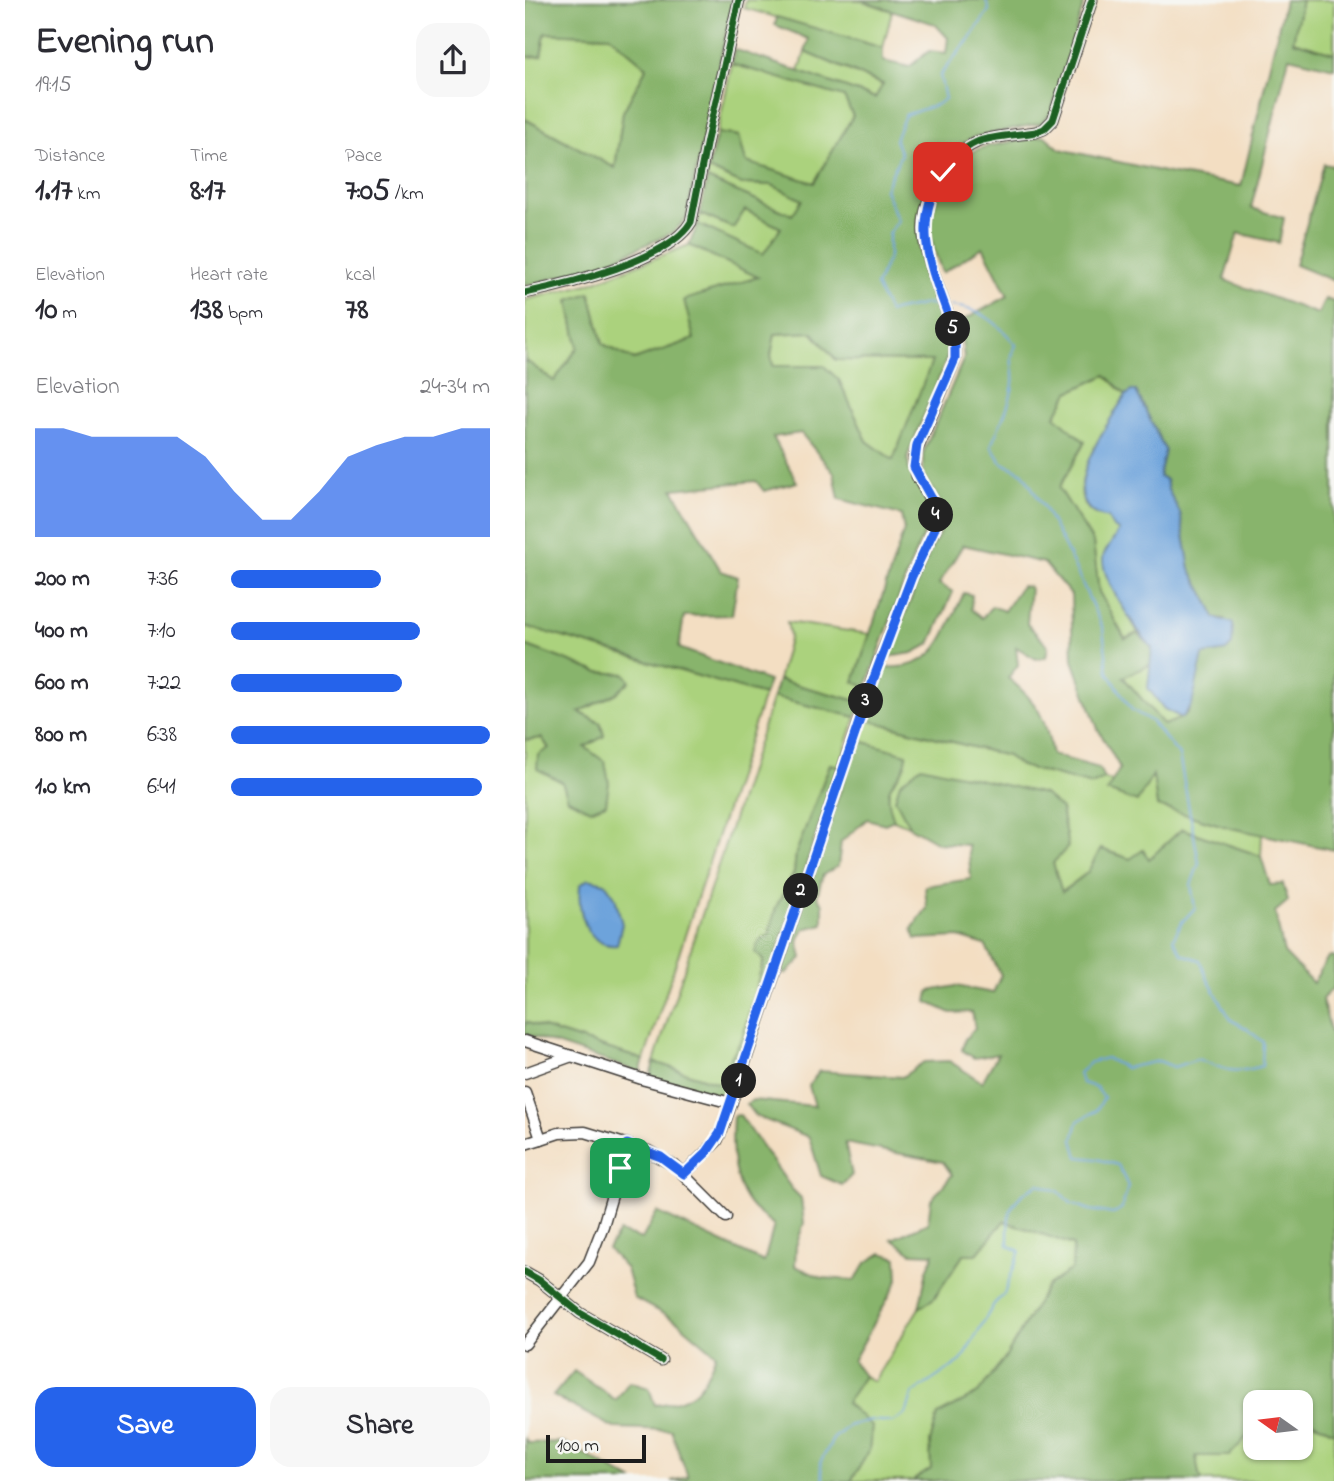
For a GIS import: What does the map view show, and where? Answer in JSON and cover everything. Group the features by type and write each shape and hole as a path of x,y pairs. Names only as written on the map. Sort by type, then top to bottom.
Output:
{"street":[{"path":"525,293 606,271 663,247 685,233 691,222 739,0"},
{"path":"684,1174 716,1141 731,1104 876,672 912,576 935,528 935,506 917,476 914,457 955,359 957,347 925,242 927,207 943,172 963,151 978,141 1036,132 1044,129 1053,120 1092,0"},
{"path":"525,1041 731,1104"},
{"path":"525,1073 572,1056"},
{"path":"525,1092 541,1139"},
{"path":"525,1144 573,1132 585,1132 627,1144 661,1157 684,1174 726,1217"},
{"path":"525,1344 589,1262 603,1226 627,1144"},
{"path":"525,1272 605,1329 661,1360"}],"green space":[{"path":"525,0 733,0 686,218 674,232 603,264 525,286 525,119 615,168 623,112 647,67 610,36 545,33 541,56 525,57"},
{"path":"746,0 860,0 892,11 883,48 744,8"},
{"path":"860,0 1085,0 1051,113 1041,123 974,137 949,152 927,185 918,218 919,248 947,330 949,353 908,455 909,471 927,502 928,525 866,687 854,682 904,530 901,515 839,499 834,473 801,433 773,437 797,482 764,491 756,481 673,489 721,571 738,577 732,615 684,616 679,648 769,681 764,695 525,626 525,360 554,381 578,347 569,300 590,293 603,344 634,360 694,339 684,300 758,277 689,245 698,224 763,254 781,228 745,210 733,228 700,214 707,179 792,215 802,200 772,185 742,184 708,169 717,133 739,136 746,162 814,183 853,116 844,97 732,64 734,49 875,98 883,84 805,52 809,39 775,25 777,17 883,48 883,61 909,67 929,51 946,53 948,38 935,24","holes":["812,332 836,360 932,361 893,460 867,441 839,380 824,366 773,366 771,355 775,334"]},
{"path":"1285,0 1302,0 1293,41 1334,53 1334,68 1289,57 1251,208 1284,218 1279,243 1238,233 1224,280 1318,314 1325,299 1334,302 1334,850 1231,828 1157,806 1153,775 1137,802 1107,791 1120,768 1098,729 1073,660 1071,595 1044,563 963,545 939,584 953,592 930,644 913,653 888,657 941,530 941,504 923,473 923,453 964,358 960,322 1008,296 983,247 942,273 933,246 931,229 935,203 947,177 965,157 976,150 1045,136 1060,149 1241,186","holes":["1106,375 1126,395 1136,391 1165,450 1159,477 1166,480 1180,513 1190,569 1215,618 1225,619 1226,651 1203,655 1188,712 1182,718 1164,725 1123,677 1152,664 1152,648 1138,633 1125,639 1099,592 1093,542 1059,488 1085,442 1055,416 1069,392"]},
{"path":"1302,0 1334,0 1334,53 1293,41"},
{"path":"545,33 610,36 647,67 623,112 615,168 525,119 525,57 541,56"},
{"path":"805,52 883,85 876,98 799,72"},
{"path":"732,64 844,97 853,116 814,183 746,162 739,136 717,133"},
{"path":"1324,164 1334,166 1334,281 1295,265"},
{"path":"708,169 742,184 772,185 803,200 792,215 707,179"},
{"path":"745,210 781,227 763,255 698,224 700,214 733,228"},
{"path":"689,245 759,277 685,300 694,339 634,360 603,344 590,293 569,301 578,347 554,382 525,360 525,300 588,284"},
{"path":"812,332 836,360 933,361 893,460 867,441 839,380 773,366 771,355 775,334"},
{"path":"1106,375 1126,395 1094,448 1087,464 1082,493 1088,509 1109,519 1119,530 1104,562 1107,576 1138,633 1125,639 1099,592 1093,542 1059,488 1055,416 1069,392"},
{"path":"1021,586 1030,587 1027,624 1048,646 1046,657 1036,659 1016,647 1018,665 1008,678 1034,703 1047,731 1052,755 1099,768 1104,779 1092,785 1021,766 1007,756 864,719 880,670 883,667 902,667 916,663 928,656 944,636 964,593 972,595 971,609 982,618 992,606 1004,611"},
{"path":"787,622 870,634 854,682 866,687 861,702 778,680 790,636"},
{"path":"525,626 764,695 644,1060 525,1022 525,740 542,738 549,749 546,772 562,782 585,747 604,736 601,723 579,712 617,693 625,674 597,672 525,645"},
{"path":"525,645 597,672 625,674 630,681 617,693 579,712 600,723 604,736 585,747 605,762 609,783 606,804 590,810 568,799 562,782 537,769 538,755 549,748 542,738 525,740"},
{"path":"1152,664 1148,688 1164,709 1182,718 1164,726 1123,677"},
{"path":"778,680 861,702 856,717 773,697"},
{"path":"773,697 856,717 839,766 830,764 796,853 794,873 776,907 769,935 759,941 755,952 764,959 742,1039 724,1069 724,1085 654,1062"},
{"path":"864,719 1007,756 1021,766 1092,785 1104,779 1113,781 1108,792 1153,774 1157,806 1231,828 1262,834 1261,856 1182,829 1149,860 1130,859 1101,849 1087,873 1061,892 1053,863 896,799 910,827 894,820 889,803 889,790 906,765 857,740"},
{"path":"857,740 907,754 902,771 890,788 890,806 894,820 885,824 867,819 841,842 838,866 823,875 817,896 823,904 823,924 804,929 798,940 802,958 786,974 780,972"},
{"path":"830,764 839,766 730,1094 716,1096 652,1078 654,1062 724,1085 724,1069 742,1039 764,960 755,952 759,941 769,935 776,907 794,873 796,853"},
{"path":"921,766 1044,794 1061,809 1068,847 1053,863 1062,892 1087,873 1101,849 1130,859 1143,850 1149,859 1182,829 1261,856 1270,885 1283,884 1288,901 1275,912 1284,953 1313,983 1328,957 1334,956 1334,987 1322,999 1334,1044 1334,1432 1313,1422 1313,1390 1243,1390 1243,1441 1229,1456 1196,1456 1199,1475 1203,1481 912,1481 931,1469 930,1442 938,1415 978,1393 1007,1355 1047,1286 1072,1269 1073,1245 1004,1221 977,1254 964,1254 934,1298 919,1308 927,1270 934,1254 912,1253 892,1239 928,1223 931,1200 952,1175 943,1162 845,1143 852,1175 842,1185 821,1176 809,1137 755,1116 746,1104 753,1100 815,1106 809,1086 819,1071 902,1077 924,1062 949,1061 982,1082 998,1054 974,1058 962,1050 965,1039 975,1028 972,1012 951,1013 927,1002 929,991 956,986 993,993 1001,975 985,945 959,937 916,939 912,929 927,908 925,886 971,879 968,845 938,843 910,827 895,799 900,783"},
{"path":"525,1022 644,1060 640,1072 525,1034"},
{"path":"740,1115 801,1198 804,1223 796,1246 795,1266 822,1278 855,1280 866,1263 882,1253 897,1258 898,1280 853,1361 864,1376 846,1403 872,1426 869,1451 851,1481 671,1481 688,1477 671,1430 614,1428 553,1396 574,1371 616,1400 629,1382 649,1388 655,1405 680,1400 695,1392 701,1385 716,1354 678,1322 634,1298 626,1269 608,1249 619,1232 642,1239 657,1212 764,1262 774,1225 745,1198 736,1176 732,1140 733,1116"},
{"path":"1004,1220 1073,1245 1073,1269 1047,1286 1007,1355 978,1393 938,1416 930,1442 931,1469 912,1481 851,1481 869,1451 846,1403 864,1376 874,1381 919,1308 934,1298 964,1254 977,1254"},
{"path":"1313,1422 1334,1432 1334,1481 1203,1481 1195,1456 1229,1455 1243,1440 1243,1460 1313,1460"},
{"path":"525,1438 528,1443 562,1442 634,1481 525,1481"}],"water":[{"path":"1136,391 1165,450 1159,477 1166,480 1180,513 1190,569 1215,618 1233,623 1232,645 1226,651 1203,655 1192,704 1182,718 1164,709 1148,688 1152,648 1120,603 1106,575 1104,554 1119,530 1113,527 1108,518 1091,510 1083,498 1083,481 1088,462 1107,424 1126,395"},
{"path":"588,879 605,883 615,897 622,924 617,945 598,940 591,934 582,916 580,885"}],"waterway":[{"path":"939,305 926,304 889,312 876,286 889,256 889,233 898,221 885,189 901,154 895,140 905,115 936,105 945,99 940,75 989,10 986,0"},
{"path":"824,1481 820,1463 833,1439 848,1426 870,1420 892,1422 906,1414 913,1393 961,1361 994,1304 1004,1294 1020,1251 1008,1245 1008,1234 1011,1208 1021,1196 1039,1184 1058,1191 1071,1203 1090,1210 1113,1214 1122,1208 1128,1186 1118,1165 1078,1157 1073,1140 1078,1121 1096,1111 1104,1098 1096,1087 1082,1083 1079,1073 1091,1062 1106,1058 1125,1068 1159,1061 1174,1067 1198,1059 1229,1070 1262,1066 1263,1042 1231,1020 1200,960 1182,954 1173,939 1182,922 1195,908 1191,885 1199,863 1179,755 1151,721 1132,710 1108,672 1103,629 1072,561 1023,473 1001,462 991,446 1012,391 1012,356 1016,345 988,318 972,310 951,306"}],"cycle path":[{"path":"525,293 591,277 640,259 679,236 691,222 739,0"},
{"path":"684,1174 717,1141 724,1125 875,672 912,576 935,528 934,506 917,476 914,457 955,359 955,335 927,253 924,228 929,198 944,171 965,149 983,140 1036,132 1044,129 1053,120 1092,0"},
{"path":"525,1272 580,1313 661,1360"}],"route":[{"path":"620,1168 627,1144 661,1157 684,1174 707,1152 720,1133 876,672 912,576 935,528 935,506 917,476 914,457 955,359 957,347 924,232 927,207 943,172"}]}
